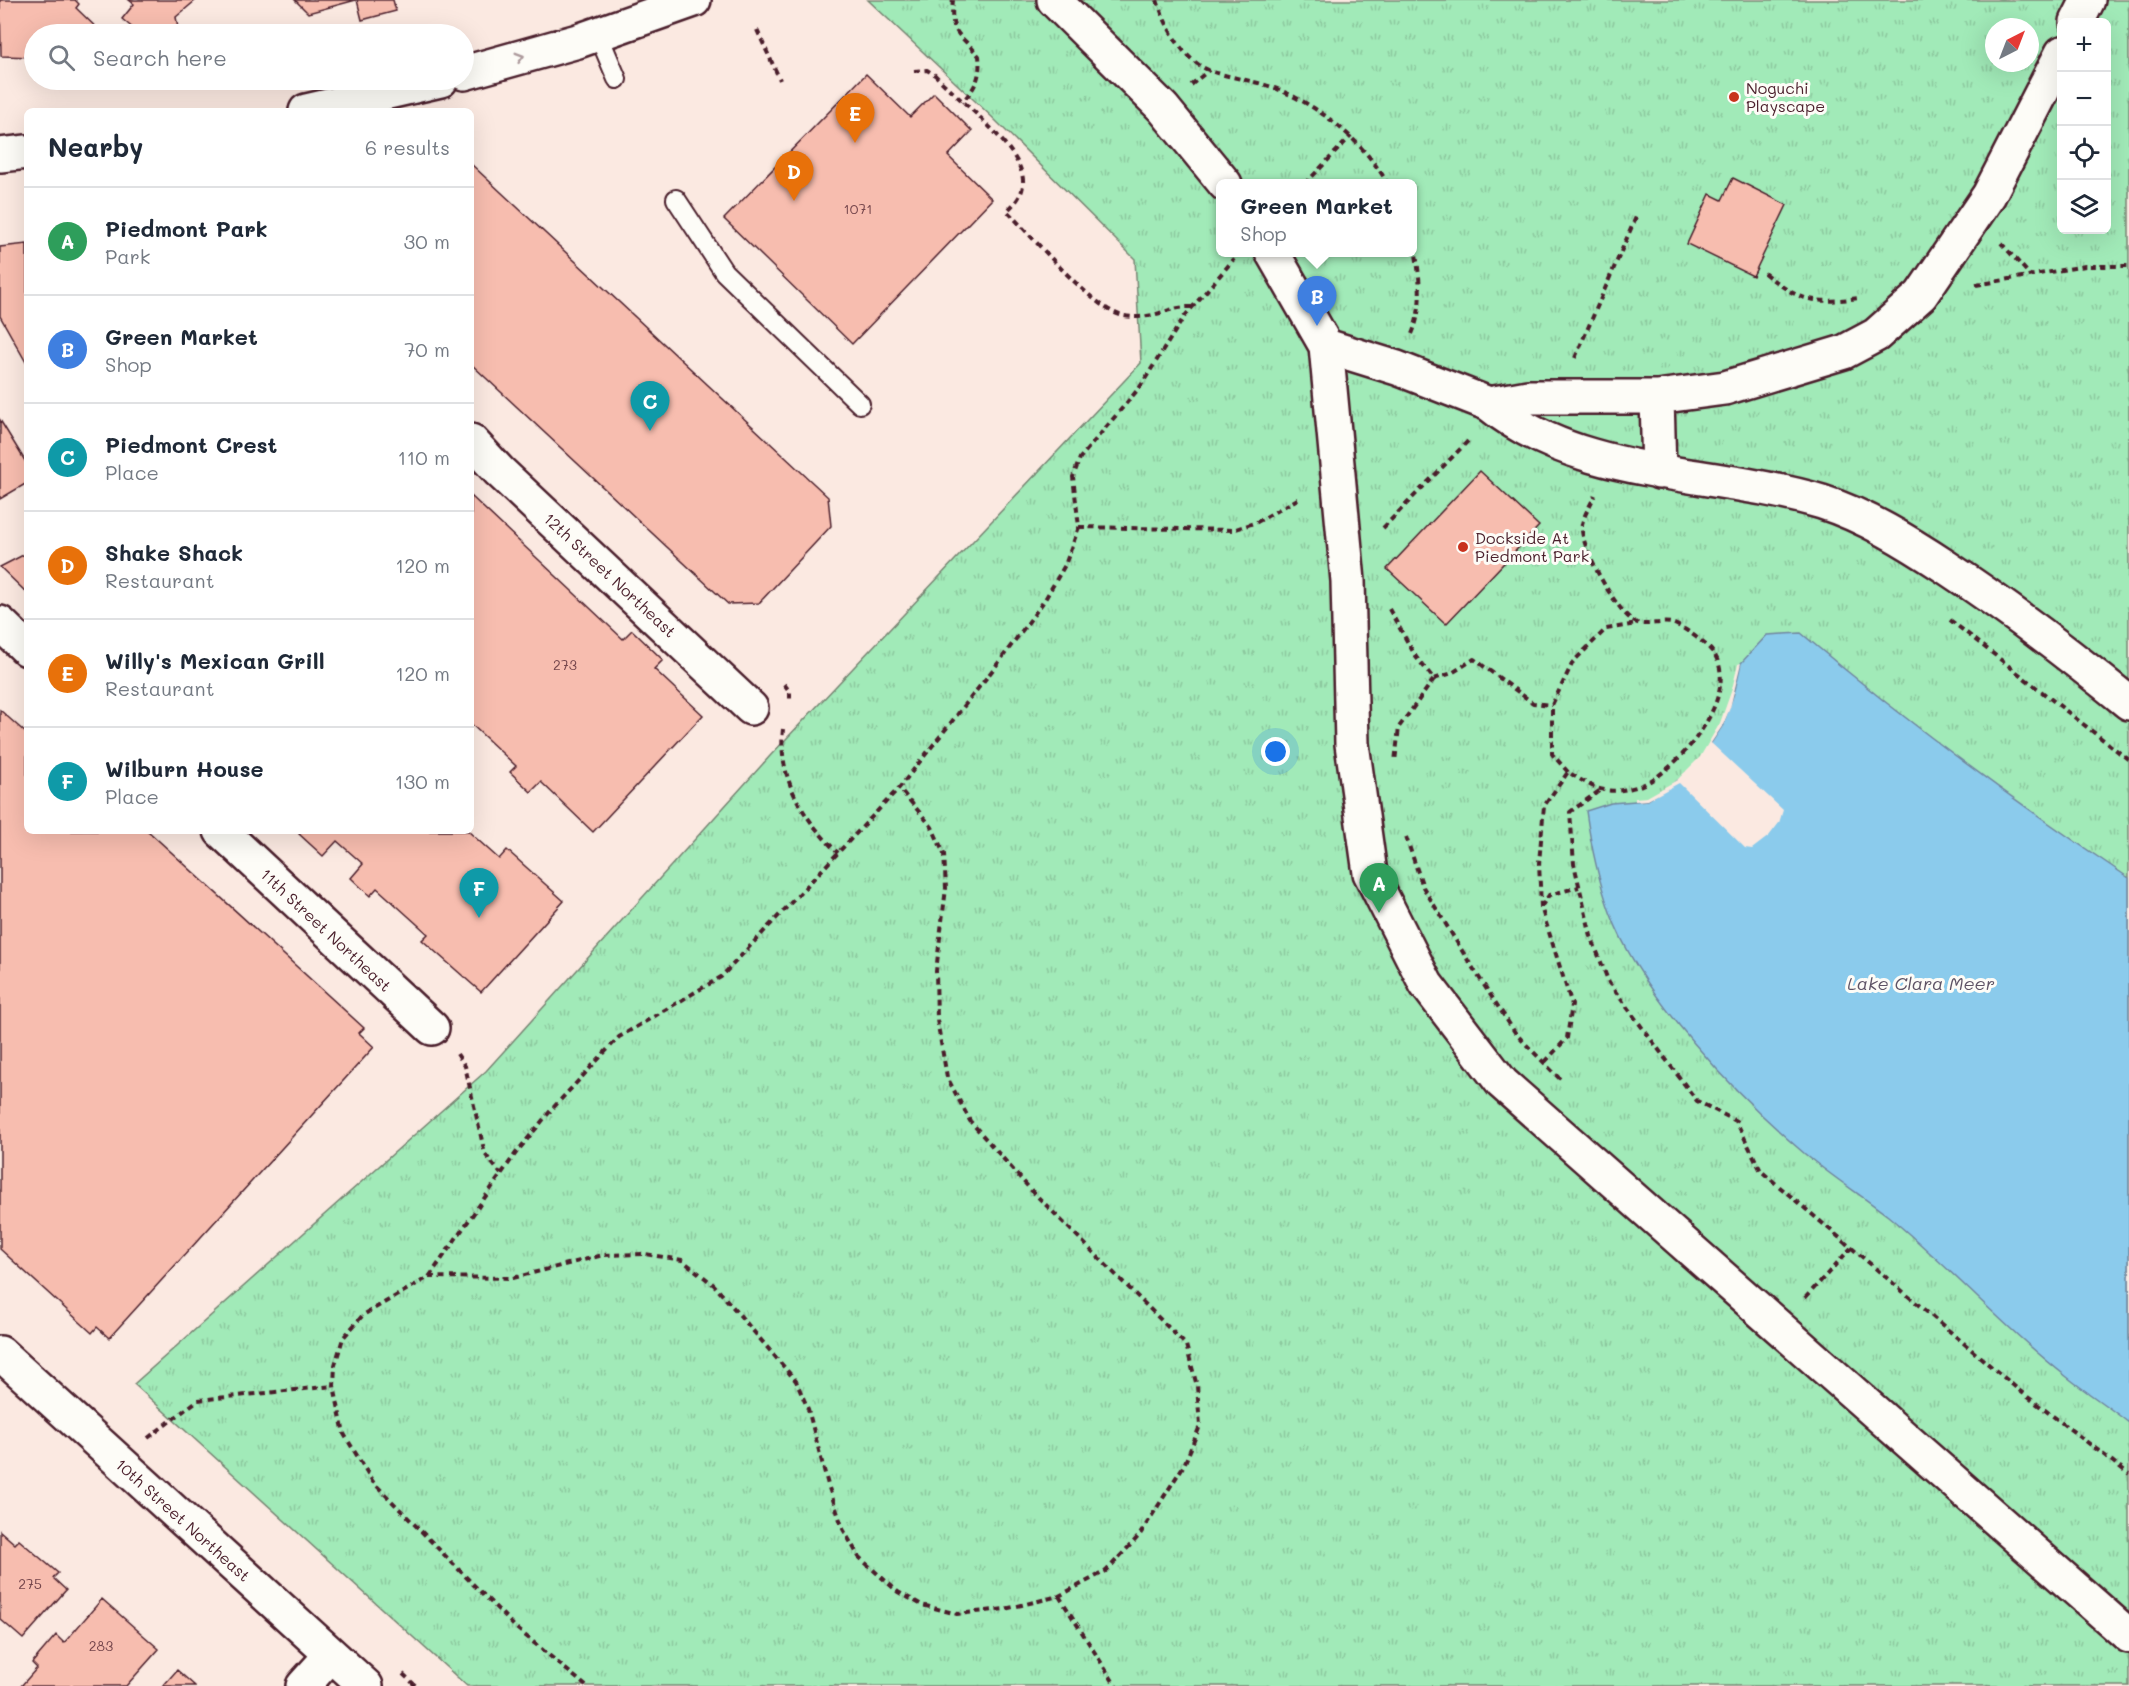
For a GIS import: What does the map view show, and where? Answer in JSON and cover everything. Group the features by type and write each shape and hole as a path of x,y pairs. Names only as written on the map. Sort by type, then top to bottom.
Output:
{"street":[{"path":"474,70 598,34 694,0"},
{"path":"1054,0 1162,108 1222,179"},
{"path":"2079,18 2088,0"},
{"path":"1489,404 1528,397 1657,397 1725,388 1844,352 1876,335 1921,295 1989,195 2057,61"},
{"path":"319,108 397,90"},
{"path":"0,155 24,152"},
{"path":"1275,257 1326,346 1340,475 1348,581 1352,744 1370,873 1426,984 1502,1083 2129,1636"},
{"path":"1326,346 1397,368 1489,404 1510,421 1532,434 1600,457 1659,472 1754,486 1822,502 1864,519 1924,553 2000,602 2129,703"},
{"path":"1657,397 1659,472"},
{"name":"12th Street Northeast","path":"474,444 752,708"},
{"path":"0,623 24,645"},
{"name":"11th Street Northeast","path":"224,834 432,1028"},
{"name":"10th Street Northeast","path":"0,1353 366,1686"},
{"path":"303,1686 331,1655"}],"lane":[{"path":"598,34 617,79"},
{"path":"676,200 724,272 860,404"}],"path":[{"path":"953,0 951,13 957,35 979,56 981,74 975,88 962,102"},
{"path":"1157,0 1163,18 1192,60 1209,70 1281,90 1306,103 1351,136 1385,179"},
{"path":"757,30 780,80"},
{"path":"914,71 927,70 1012,152 1023,178 1019,198 1007,211 1100,306 1121,316 1149,318 1182,306 1192,307"},
{"path":"1309,179 1351,136"},
{"path":"1586,332 1636,217"},
{"path":"586,1686 514,1627 373,1482 344,1434 334,1386 335,1365 343,1338 352,1326 369,1311 429,1277 501,1174 552,1109 619,1037 721,977 899,788 999,662 1044,601 1065,564 1079,527 1073,477 1080,458 1140,387 1192,307 1236,257"},
{"path":"1397,368 1420,316 1420,275 1417,257"},
{"path":"1764,273 1790,294 1820,303 1921,295 2085,266 2129,266"},
{"path":"1376,536 1469,439 1478,443"},
{"path":"1079,527 1233,530 1257,522 1340,475"},
{"path":"1598,489 1582,525 1584,545 1625,616 1637,623"},
{"path":"1386,602 1416,657 1434,679"},
{"path":"1948,617 2129,760"},
{"path":"1599,791 1568,772 1552,754 1552,705 1573,662 1606,629 1637,623 1672,623 1710,649 1720,666 1712,716 1671,767 1635,788 1599,791 1570,812 1574,864 1591,936 1609,983 1697,1101 1736,1121 1761,1171 2020,1391 2129,1474"},
{"path":"1395,771 1399,727 1434,679 1452,673 1474,659 1533,703 1552,705"},
{"path":"783,683 790,692 788,711"},
{"path":"785,721 783,765 795,799 813,828 838,853"},
{"path":"1545,1062 1567,1038 1572,1005 1540,907 1539,863 1544,806 1568,772"},
{"path":"429,1277 513,1278 603,1255 645,1254 682,1260 714,1285 796,1382 808,1409 828,1485 843,1528 859,1557 898,1592 922,1605 957,1614 1005,1609 1059,1596 1106,1571 1138,1536 1184,1465 1200,1426 1197,1386 1186,1346 1031,1190 970,1121 947,1077 938,1020 936,971 946,888 944,854 932,826 899,788"},
{"path":"1404,831 1423,887 1516,1034 1561,1080"},
{"path":"1540,907 1549,895 1580,887"},
{"path":"432,1028 452,1046 465,1066 485,1154 501,1174"},
{"path":"1805,1298 1851,1248"},
{"path":"1797,1292 1813,1305"},
{"path":"120,1461 198,1400 334,1386"},
{"path":"1059,1596 1116,1686"}],"green space":[{"path":"868,0 2129,0 2129,1686 467,1686 134,1384 486,1071 770,756 1141,363 1135,259 992,117"}],"water":[{"name":"Lake Clara Meer","path":"1801,633 1962,760 2129,878 2129,1423 2044,1358 1888,1216 1805,1154 1750,1104 1667,1010 1624,944 1610,912 1595,862 1586,811 1611,803 1648,800 1694,769 1723,725 1741,663 1767,635"}],"pier":[{"path":"1741,663 1730,708 1723,725 1711,743 1783,810 1779,823 1769,836 1752,849 1745,848 1679,783 1648,800 1635,801 1635,798 1647,797 1677,780 1700,757 1720,723 1738,664"}],"building":[{"path":"0,0 75,0 79,4 76,8 93,24 24,24 24,57 1,56"},
{"path":"129,0 196,0 176,17 177,24 128,24 122,19 134,4"},
{"path":"295,0 356,0 308,13"},
{"path":"357,0 393,0 396,11 362,20"},
{"path":"866,74 910,117 934,93 972,131 948,156 992,199 852,344 724,219"},
{"path":"474,167 828,497 831,526 759,603 728,604 474,367"},
{"path":"1733,178 1787,205 1753,276 1687,244 1710,194 1722,200"},
{"path":"24,244 24,359 0,316 0,247"},
{"path":"0,420 24,459 24,485 0,499"},
{"name":"Dockside At Piedmont Park","path":"1480,471 1539,526 1446,624 1387,569"},
{"path":"474,499 623,639 632,630 663,660 654,669 703,715 593,832 541,782 531,792 510,772 516,766 474,727"},
{"path":"24,555 24,590 0,567"},
{"path":"0,710 24,731 24,834 151,834 364,1028 359,1033 374,1047 109,1338 97,1327 92,1333 0,1249"},
{"path":"299,834 471,834 499,859 507,850 564,901 481,992 422,940 428,934 377,888 370,896 351,878 363,864 337,841 323,856"},
{"path":"0,1531 15,1544 19,1540 58,1573 53,1578 66,1590 23,1639 0,1619"},
{"path":"102,1599 159,1649 126,1686 21,1686 37,1668 32,1663 56,1635 64,1643"},
{"path":"177,1670 195,1686 163,1686"}],"place":[{"name":"Noguchi Playscape","path":"1734,97"},
{"name":"Willy's Mexican Grill","path":"855,143"},
{"name":"Shake Shack","path":"794,201"},
{"name":"Green Market","path":"1317,326"},
{"name":"Piedmont Crest","path":"650,431"},
{"name":"Dockside At Piedmont Park","path":"1463,547"},
{"name":"Piedmont Park","path":"1379,913"},
{"name":"Wilburn House","path":"479,918"}]}
